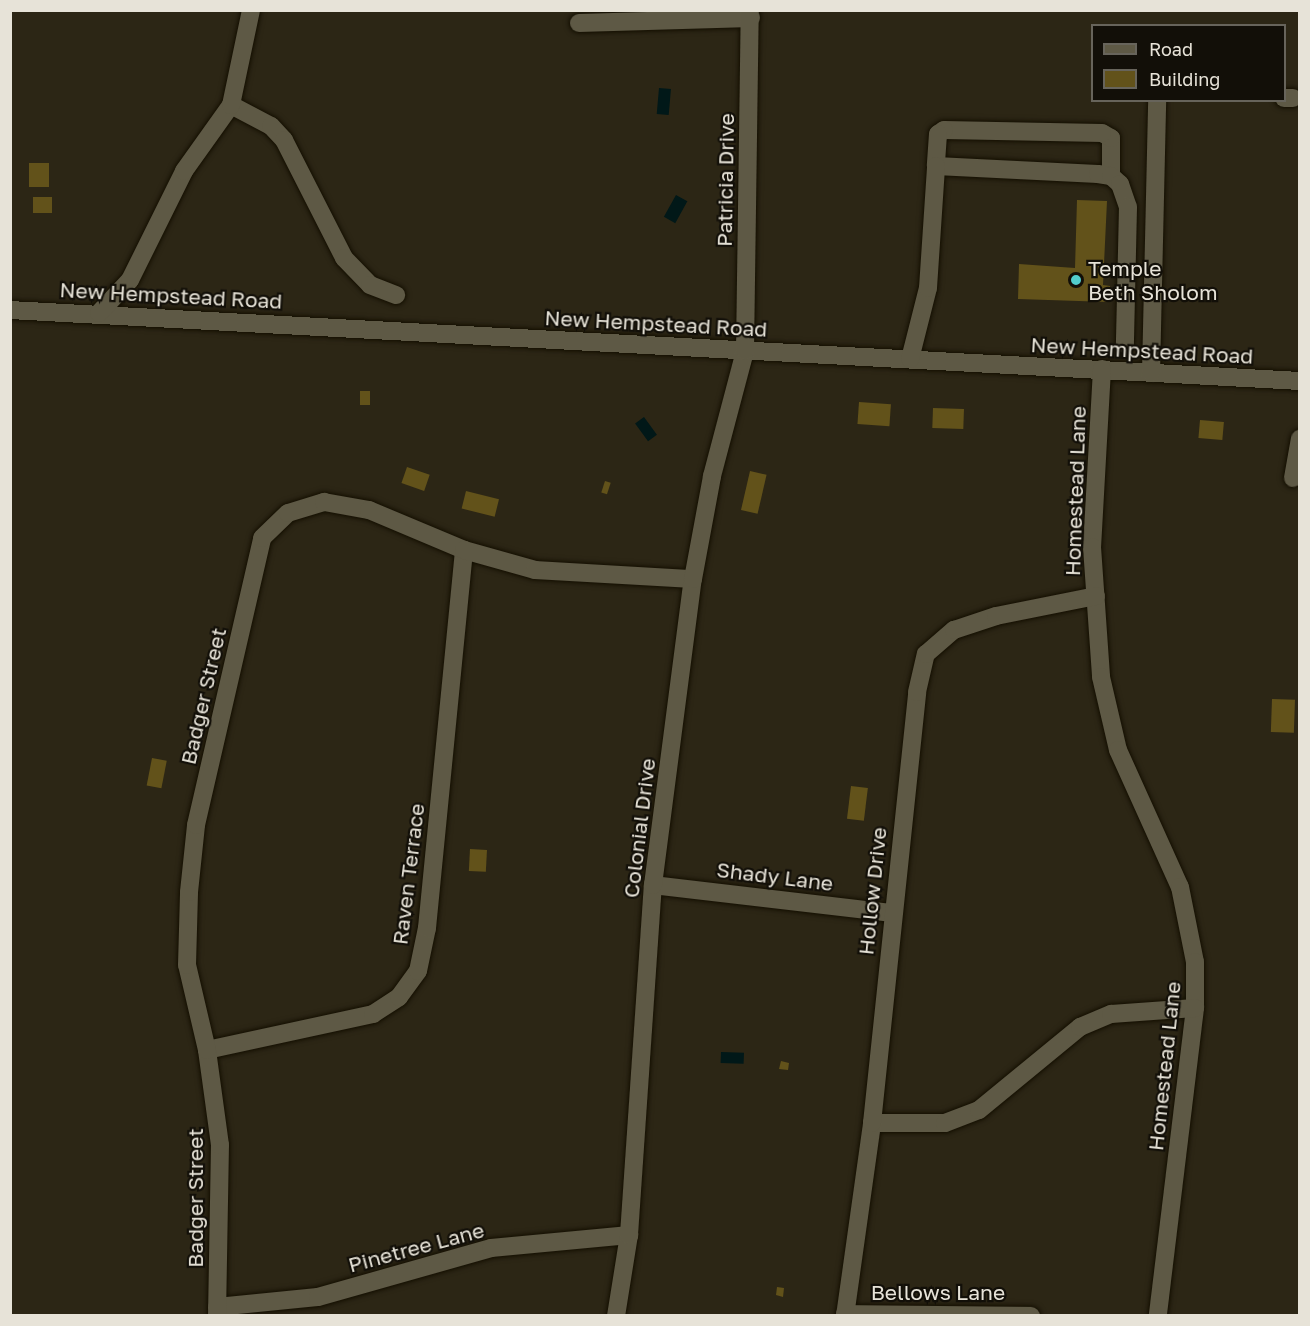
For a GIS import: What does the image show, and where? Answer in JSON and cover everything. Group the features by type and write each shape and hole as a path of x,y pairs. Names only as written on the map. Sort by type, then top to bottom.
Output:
{"street":[{"path":"99,313 130,280 184,171 231,105 251,10"},
{"path":"579,23 751,14"},
{"name":"Patricia Drive","path":"745,351 751,14"},
{"path":"1151,373 1157,102"},
{"path":"231,105 271,126 284,140 348,264 370,285 396,295"},
{"path":"910,359 928,288 938,134 944,130 1102,133 1111,138 1111,176"},
{"path":"936,166 1111,176 1120,184 1128,207 1125,344"},
{"path":"1125,344 1154,282"},
{"name":"New Hempstead Road","path":"10,310 99,313 1299,381"},
{"name":"Homestead Lane","path":"1125,344 1111,370 1092,547 1101,676 1118,750 1180,886 1195,962 1195,1008 1158,1316"},
{"name":"Colonial Drive","path":"616,1316 629,1235 653,885 693,579 712,476 745,351"},
{"path":"1293,478 1299,439"},
{"name":"Badger Street","path":"217,1311 220,1145 207,1050 187,965 189,892 196,825 262,538 288,513 324,502 369,510 464,550 535,570 693,579"},
{"name":"Raven Terrace","path":"207,1050 373,1014 399,997 418,971 428,928 464,550"},
{"name":"Hollow Drive","path":"845,1315 872,1123 892,913 917,692 926,654 954,630 996,616 1096,596"},
{"name":"Shady Lane","path":"653,885 892,913"},
{"path":"872,1123 945,1123 979,1110 1080,1027 1111,1014 1195,1008"},
{"name":"Pinetree Lane","path":"217,1311 318,1297 491,1248 629,1235"},
{"name":"Bellows Lane","path":"845,1315 1031,1316"}],"water":[{"path":"659,88 671,89 669,115 657,114"},
{"path":"676,195 687,201 675,223 664,217"},
{"path":"644,417 657,435 648,441 635,423"},
{"path":"721,1052 744,1053 744,1064 721,1063"}],"building":[{"path":"29,163 49,163 49,187 29,187"},
{"path":"33,197 52,197 52,213 33,213"},
{"path":"1077,200 1107,201 1103,285 1110,286 1109,302 1018,299 1019,264 1075,268"},
{"path":"360,391 370,391 370,405 360,405"},
{"path":"859,402 891,404 889,426 857,424"},
{"path":"933,408 964,409 963,429 932,428"},
{"path":"1200,420 1224,422 1222,440 1198,438"},
{"path":"407,467 430,475 424,491 401,483"},
{"path":"750,471 767,475 758,514 741,510"},
{"path":"605,481 611,483 607,494 601,492"},
{"path":"466,491 499,499 495,517 462,508"},
{"path":"1272,699 1295,700 1294,733 1271,732"},
{"path":"152,758 167,761 161,788 147,785"},
{"path":"851,786 868,788 864,821 847,819"},
{"path":"470,849 487,850 486,872 469,871"},
{"path":"781,1061 789,1063 788,1070 779,1069"},
{"path":"777,1287 784,1288 783,1297 776,1295"}],"place":[{"name":"Temple Beth Sholom","path":"1076,280"}]}
